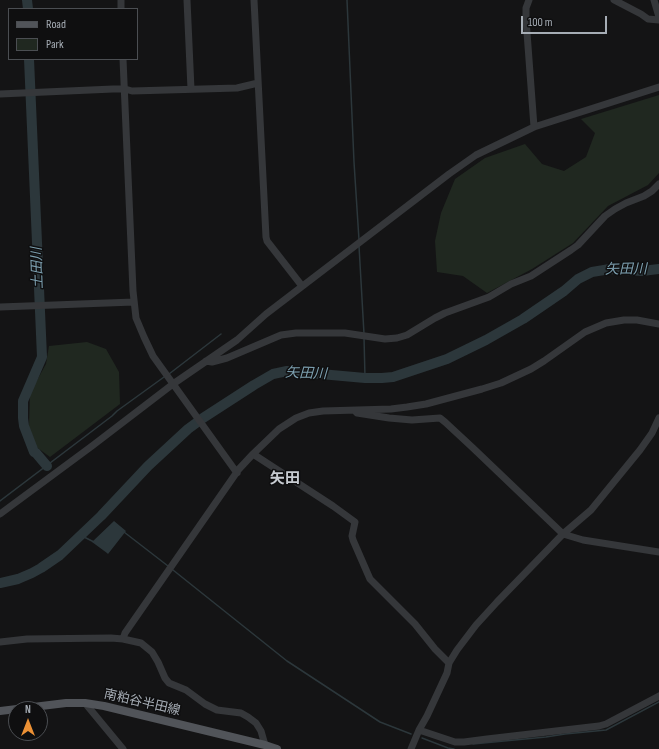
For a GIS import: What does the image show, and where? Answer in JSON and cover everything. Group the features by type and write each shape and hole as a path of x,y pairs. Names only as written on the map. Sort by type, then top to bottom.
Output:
{"main road":[{"name":"南粕谷半田線","path":"0,710 66,703 85,703 104,706 277,749"}],"street":[{"path":"187,0 191,89"},
{"path":"254,0 266,237 267,241 302,286"},
{"path":"528,0 526,19 534,127"},
{"path":"614,0 648,19 659,18 654,0"},
{"path":"124,60 125,127 132,291 136,318 153,356 236,473"},
{"path":"0,94 237,88 258,83"},
{"path":"0,514 173,384 237,340 266,314 476,154 534,127 659,87"},
{"path":"206,362 227,358 280,335 296,333 345,333 385,339 407,335 440,316 489,297 511,284 531,276 578,245 604,216 614,209 644,196 659,184"},
{"path":"0,307 134,302"},
{"path":"123,639 125,633 236,473 279,429 296,418 310,413 323,411 391,409 426,404 501,383 544,361 585,332 606,323 624,320 637,320 659,324"},
{"path":"355,410 357,413 389,418 412,420 440,418 563,534 583,540 659,552"},
{"path":"411,749 447,673 449,663 462,644 491,608 563,534 591,510 640,450 652,433 659,418"},
{"path":"253,454 355,522 352,536 353,540 370,579 415,624 435,649 449,663"},
{"path":"0,642 27,639 123,639 141,643 152,652 169,683 186,690 205,704 217,710 240,713 252,719 261,731 265,745"},
{"path":"419,730 450,741 464,742 599,726 606,724 659,696"},
{"path":"85,703 123,749"}],"green space":[{"path":"659,95 659,173 648,185 608,206 573,243 532,269 487,293 463,276 437,272 435,241 441,213 455,179 485,158 525,144 542,164 564,171 586,157 595,133 581,119"},
{"path":"87,342 106,349 119,372 120,404 50,457 35,446 29,427 30,393 46,364 49,346"}],"shaded area":[{"path":"114,521 126,531 108,554 92,542"}],"waterway":[{"name":"土田川","path":"27,0 28,8"},
{"path":"347,0 359,240"},
{"name":"土田川","path":"29,60 42,357 23,401 23,418 24,426 34,452 47,466"},
{"path":"359,246 364,334"},
{"name":"矢田川","path":"0,583 18,579 32,573 60,555 101,516 148,466 188,429 273,374 287,371 365,378 393,377 447,359 486,340 523,319 564,291 578,279 592,272 610,269 642,271 659,269"},
{"path":"169,374 221,334"},
{"path":"364,337 365,378"},
{"path":"0,501 117,411 164,377"},
{"path":"124,532 168,566"},
{"path":"80,535 94,542"},
{"path":"173,570 287,661 380,722 411,734"},
{"path":"473,744 606,730 659,702"},
{"path":"422,738 454,749"}],"district":[{"name":"矢田","path":"285,479"}]}
